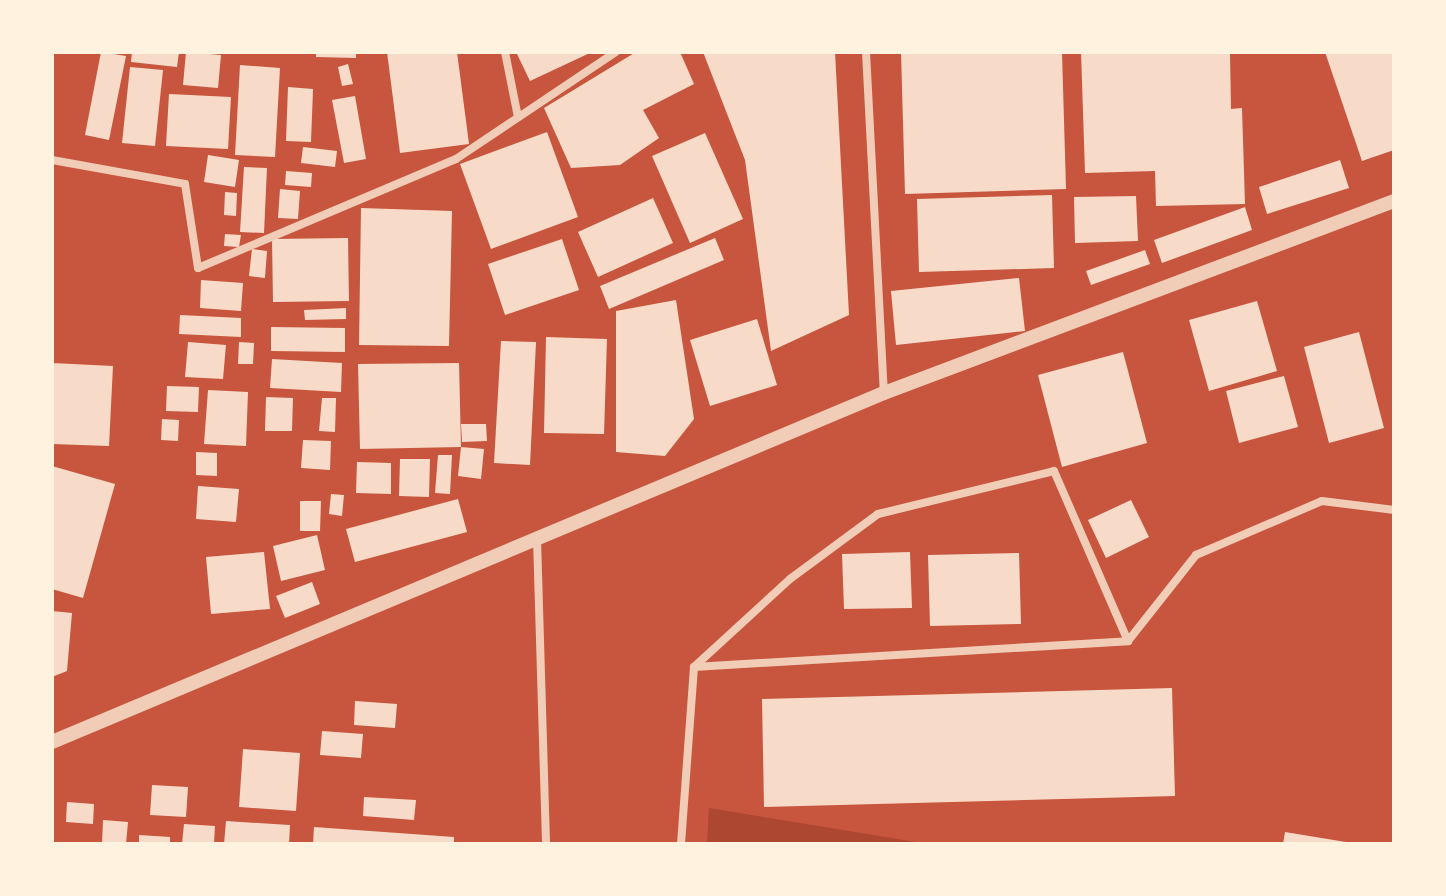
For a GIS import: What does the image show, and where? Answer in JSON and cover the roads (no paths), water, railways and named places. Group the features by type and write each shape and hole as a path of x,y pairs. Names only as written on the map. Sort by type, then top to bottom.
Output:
{"street":[{"path":"505,52 518,117"},
{"path":"52,160 185,184 198,268 456,159 616,52"},
{"path":"866,52 884,393"},
{"path":"52,742 884,393 1394,201"},
{"path":"681,844 694,667 790,579 878,514 1054,471 1128,641"},
{"path":"694,667 1128,641 1196,555 1322,501 1394,510"},
{"path":"537,539 546,844"}]}
